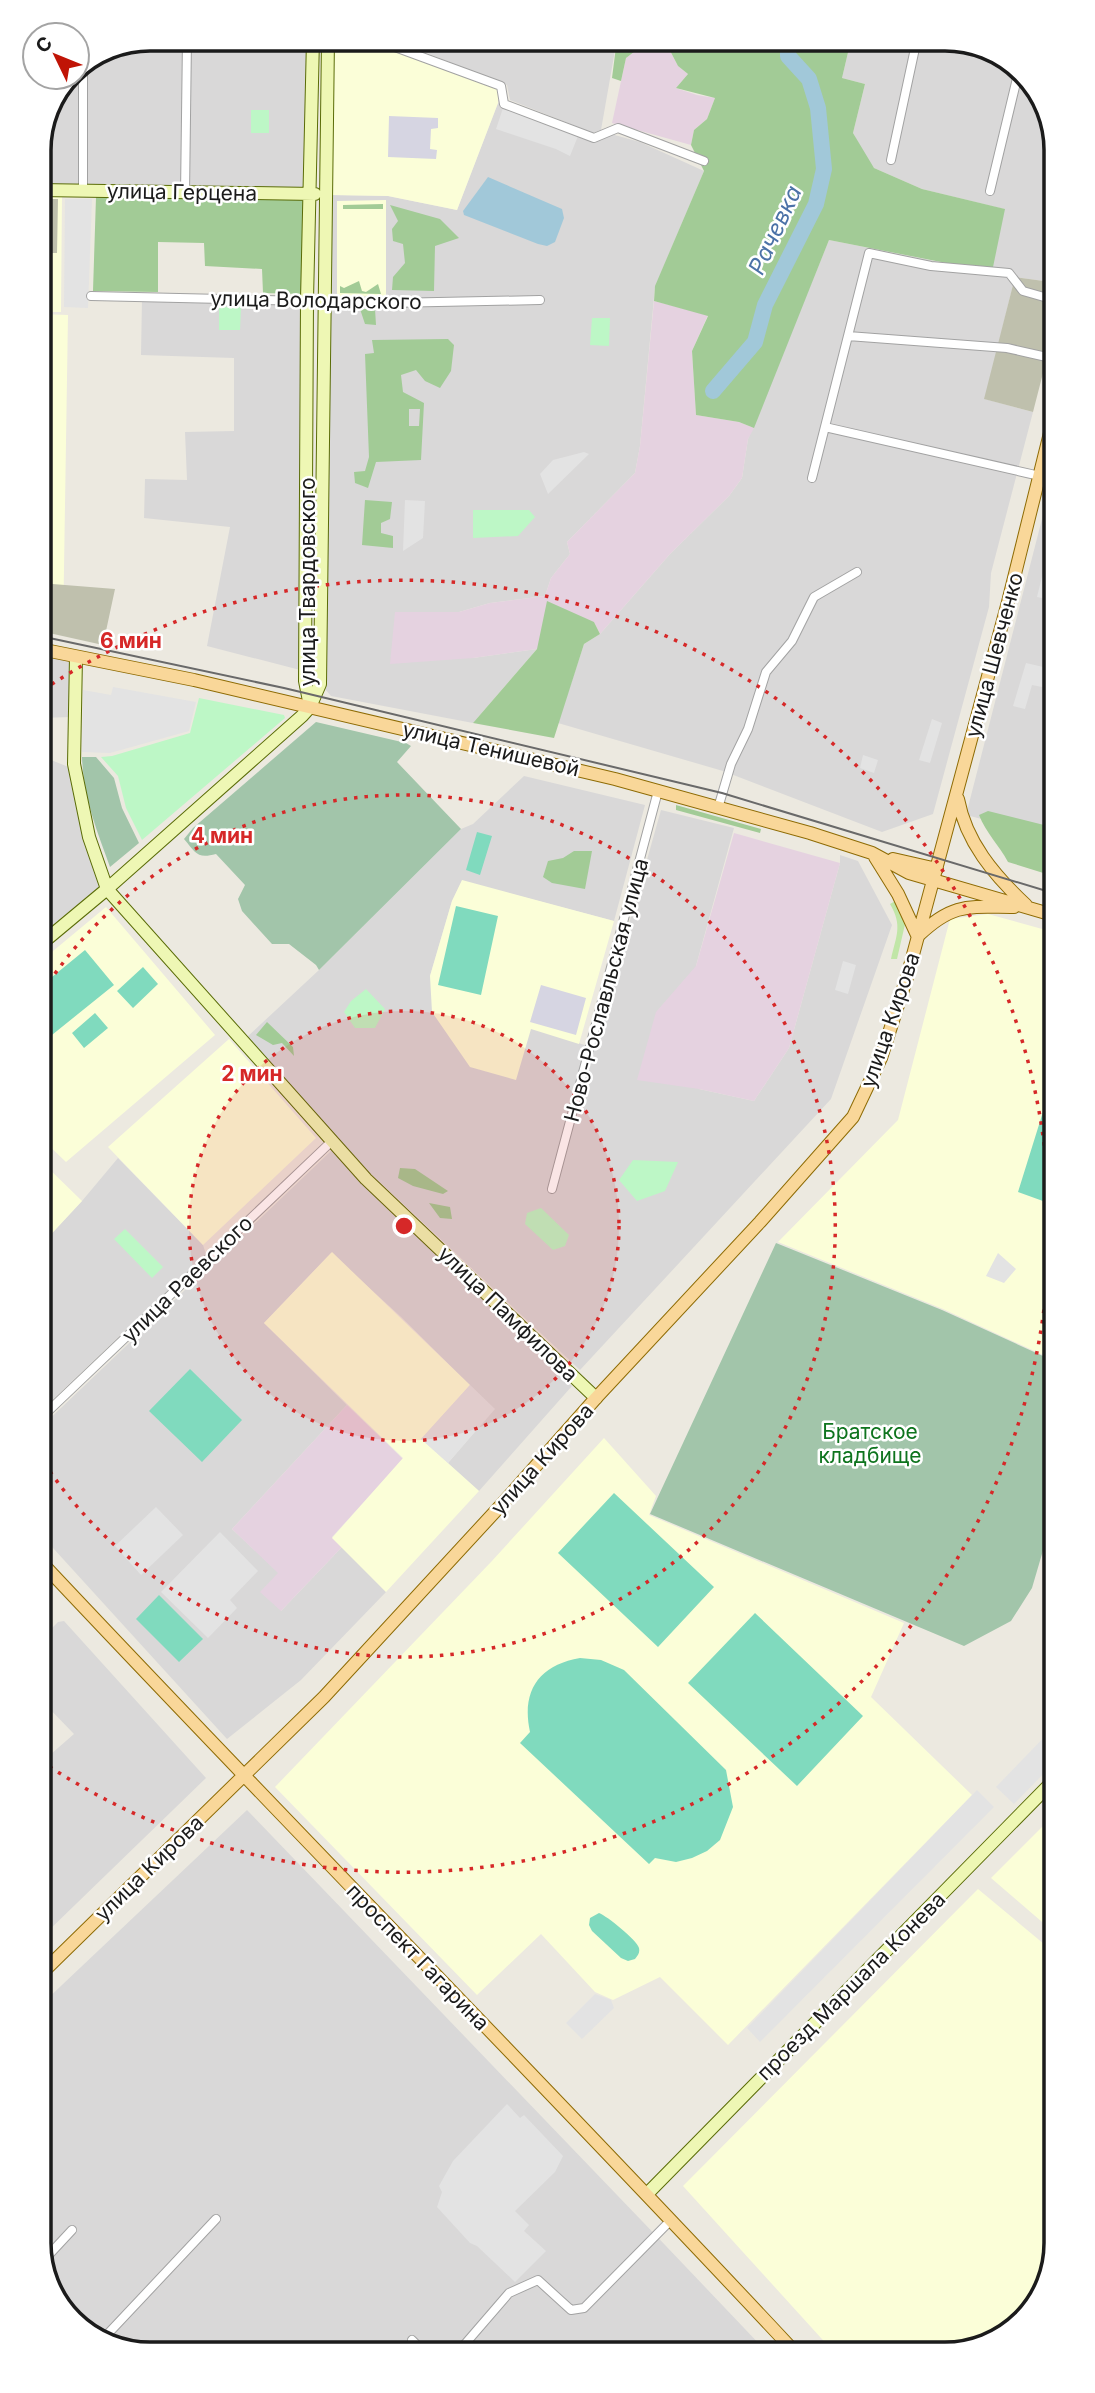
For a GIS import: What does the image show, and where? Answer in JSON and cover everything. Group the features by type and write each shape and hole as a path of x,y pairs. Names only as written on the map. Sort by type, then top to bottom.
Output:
{"main road":[{"name":"улица Шевченко","path":"935,874 1044,459"},
{"name":"улица Тенишевой","path":"51,651 194,680 565,766 872,853 909,873 935,874 1028,908"},
{"path":"957,794 960,811 972,842 1001,882 1028,908"},
{"path":"872,853 898,894 918,937 934,920 968,906 1028,908 1044,912"},
{"name":"улица Кирова","path":"51,1964 324,1697 853,1117 881,1058 935,874"},
{"name":"проспект Гагарина","path":"51,1573 242,1776 785,2342"}],"street":[{"path":"185,194 187,51"},
{"name":"улица Твардовского","path":"310,707 305,681 307,300 313,51"},
{"name":"улица Твардовского","path":"310,707 320,684 328,51"},
{"path":"408,51 501,86 504,104 594,138 618,128 704,161"},
{"path":"891,160 914,51"},
{"path":"990,191 1016,81"},
{"path":"83,91 83,191"},
{"name":"улица Герцена","path":"51,190 326,195"},
{"path":"812,478 869,253 931,266 1009,273 1023,291 1044,297"},
{"name":"улица Володарского","path":"91,296 326,301 540,300"},
{"path":"848,336 1007,348 1044,356"},
{"path":"825,427 1040,476"},
{"path":"307,473 324,474"},
{"path":"718,808 731,764 747,729 766,672 792,641 814,597 857,572"},
{"path":"76,657 74,764 89,837 107,889"},
{"path":"51,936 310,707"},
{"name":"Ново-Рославльская улица","path":"552,1189 658,791"},
{"name":"улица Памфилова","path":"107,889 366,1180 596,1398"},
{"name":"улица Раевского","path":"51,1408 332,1141"},
{"name":"проезд Маршала Конева","path":"646,2194 1044,1790"},
{"path":"108,2333 216,2219"},
{"path":"466,2342 509,2293 538,2280 571,2310 584,2308 671,2220"},
{"path":"52,2251 72,2230"}],"shaded area":[{"path":"183,51 182,190 86,189 86,91 91,91 91,71 100,64 131,53"},
{"path":"190,51 308,51 305,188 188,188"},
{"path":"333,51 395,51 498,89 498,103 457,210 388,196 331,195"},
{"path":"422,51 615,51 601,130 593,133 510,100 507,85"},
{"path":"635,51 670,51 678,66 688,74 676,88 715,98 707,119 694,130 691,145 612,123 626,58"},
{"path":"848,51 951,51 983,58 1005,71 1028,95 1039,118 1044,150 1044,281 1015,277 985,399 1033,412 991,573 989,607 933,814 882,832 723,771 558,723 584,644 600,634 670,554 729,496 742,478 748,439 829,240 991,272 1004,209 922,189 874,168 853,133 865,84 842,78"},
{"path":"70,91 80,91 80,188 51,188 54,124"},
{"path":"498,103 591,138 611,134 640,142 704,171 655,287 635,473 567,542 570,554 551,578 545,596 490,603 459,612 395,612 473,658 537,649 473,723 331,696 325,689 331,195 388,196 457,210"},
{"path":"503,108 578,136 570,156 496,129"},
{"path":"389,116 438,118 438,128 431,129 430,149 437,150 436,159 388,157"},
{"path":"51,196 62,196 61,312 51,312"},
{"path":"51,199 58,199 57,253 51,253"},
{"path":"65,199 92,199 88,308 64,307"},
{"path":"386,200 386,296 337,297 337,201"},
{"path":"1015,277 1044,281 1044,369 1033,412 984,399"},
{"path":"142,299 306,301 304,671 207,646 230,527 144,518 145,479 187,480 185,432 234,431 234,358 141,355"},
{"path":"654,301 708,315 692,351 696,415 739,422 754,428 748,439 742,478 729,496 670,554 600,634 594,622 537,649 473,658 390,664 395,612 459,612 490,603 545,596 551,578 570,554 567,542 635,473"},
{"path":"51,314 68,315 63,632 51,630"},
{"path":"584,452 589,454 548,494 540,474 553,460"},
{"path":"405,500 425,501 423,538 403,551"},
{"path":"1044,511 1044,835 966,815"},
{"path":"1044,569 1044,598 1037,597"},
{"path":"51,584 115,589 103,645 51,633"},
{"path":"51,655 72,660 71,717 51,718"},
{"path":"1026,663 1044,667 1044,687 1032,685 1025,709 1013,706"},
{"path":"113,687 196,702 189,731 110,753 82,752 83,690 111,695"},
{"path":"932,719 942,723 930,763 919,760"},
{"path":"863,755 878,760 874,773 860,768"},
{"path":"51,760 71,768 101,886 51,926"},
{"path":"524,776 645,805 614,921 462,881 452,901 430,976 531,1028 594,1048 661,810 734,828 696,966 699,1089 754,1101 789,1048 840,855 858,861 892,925 831,1099 580,1370 370,1173 246,1038 319,970 461,829 473,824"},
{"path":"734,833 840,863 789,1048 754,1101 637,1080 656,1012 696,966"},
{"path":"462,880 614,921 579,1044 531,1029 516,1080 470,1067 432,1012 430,976 452,901"},
{"path":"106,907 215,1035 66,1162 51,1148 51,953"},
{"path":"988,914 1044,930 1044,1355 943,1309 778,1242 898,1120 950,919"},
{"path":"843,961 856,965 848,994 835,990"},
{"path":"541,985 586,998 576,1035 530,1022"},
{"path":"229,1039 316,1138 203,1245 108,1147"},
{"path":"332,1150 572,1386 479,1491 448,1463 494,1409 400,1316 331,1253 264,1323 347,1405 232,1529 279,1573 281,1611 342,1547 386,1592 301,1680 227,1739 51,1546 51,1417"},
{"path":"118,1158 203,1245 206,1254 51,1401 51,1234"},
{"path":"51,1171 82,1201 51,1234"},
{"path":"332,1252 470,1385 421,1439 479,1491 386,1592 332,1538 403,1458 264,1323"},
{"path":"998,1253 1016,1269 1004,1283 986,1276"},
{"path":"470,1385 495,1409 448,1463 421,1439"},
{"path":"347,1405 403,1459 332,1537 342,1547 281,1611 260,1592 278,1573 232,1529"},
{"path":"604,1438 656,1496 649,1515 904,1623 871,1697 972,1795 728,2045 660,1977 613,2000 595,1992 541,1934 477,1995 275,1787 491,1562"},
{"path":"156,1507 183,1535 141,1575 115,1546"},
{"path":"220,1532 258,1571 230,1600 237,1608 208,1638 161,1592"},
{"path":"64,1621 206,1778 51,1928 51,1754 74,1734 51,1710 51,1629 58,1622"},
{"path":"1044,1737 1044,1773 1014,1804 996,1787"},
{"path":"977,1790 994,1807 760,2042 747,2028"},
{"path":"247,1810 757,2342 144,2342 112,2335 90,2322 71,2303 56,2275 52,2256 51,1995"},
{"path":"1044,1825 1044,1924 991,1878"},
{"path":"978,1889 1044,1944 1043,2256 1031,2293 1005,2322 989,2332 964,2340 825,2342 683,2186"},
{"path":"595,1994 611,2000 614,2008 582,2039 566,2023"},
{"path":"507,2104 520,2118 524,2115 563,2156 555,2172 515,2211 529,2225 524,2231 546,2251 515,2282 477,2246 470,2243 437,2207 442,2192 439,2186 453,2161"}],"green space":[{"path":"615,51 635,51 626,58 621,81 612,78"},
{"path":"670,51 848,51 842,78 865,84 853,133 874,168 922,189 1005,209 992,272 829,240 754,428 739,422 696,415 692,351 708,316 654,301 655,286 704,171 691,145 694,130 707,119 715,98 676,88 688,74 678,66"},
{"path":"251,110 269,110 269,133 251,133"},
{"path":"304,196 301,294 263,293 262,269 205,266 204,243 158,242 158,292 93,291 96,197"},
{"path":"383,204 383,209 343,209 343,205"},
{"path":"390,205 440,219 459,238 435,246 434,291 392,290 393,277 405,263 403,244 393,241 392,229 398,221"},
{"path":"359,281 362,291 366,292 378,284 381,294 340,293 340,286 344,288"},
{"path":"219,307 241,307 240,330 219,330"},
{"path":"360,309 375,309 376,325 365,324"},
{"path":"592,318 610,318 609,346 590,345"},
{"path":"448,339 454,345 451,371 440,388 425,381 416,370 401,375 403,392 424,403 421,460 376,462 368,488 355,483 354,472 365,471 369,457 365,354 374,353 372,340","holes":["409,409 420,409 419,426 409,426"]},
{"path":"365,500 392,502 390,519 381,523 381,533 393,536 393,548 362,545"},
{"path":"473,510 529,510 535,517 518,536 473,538"},
{"path":"547,601 594,622 600,634 584,644 554,738 473,723 537,649"},
{"path":"199,698 284,715 285,718 142,840 126,808 118,776 101,757 190,733"},
{"path":"316,722 411,746 397,762 461,829 319,970 289,944 272,944 242,911 238,899 245,885 216,854 197,854 184,839 193,828"},
{"path":"82,757 96,757 114,778 122,808 139,843 110,867 88,799"},
{"path":"676,805 761,829 760,833 676,810"},
{"path":"988,811 1044,825 1044,873 1008,862 979,815"},
{"path":"477,832 492,836 480,875 466,870"},
{"path":"574,851 592,851 585,889 552,883 543,877 548,861 563,858"},
{"path":"897,900 906,920 897,959 891,959 897,925 890,904"},
{"path":"456,906 498,916 481,995 438,985"},
{"path":"85,950 114,985 51,1036 51,978"},
{"path":"143,967 158,984 133,1008 117,991"},
{"path":"366,989 385,1009 375,1028 355,1028 344,1012 351,1001"},
{"path":"95,1013 108,1028 84,1048 72,1033"},
{"path":"267,1022 293,1047 294,1056 282,1043 273,1045 256,1035"},
{"path":"1044,1109 1044,1201 1018,1192"},
{"path":"633,1160 678,1162 665,1191 637,1201 619,1180"},
{"path":"400,1168 415,1169 448,1191 443,1194 413,1186 398,1178"},
{"path":"429,1203 450,1207 452,1219 440,1218"},
{"path":"541,1208 569,1235 565,1246 553,1250 525,1224 527,1213"},
{"path":"125,1229 163,1267 152,1278 114,1239"},
{"name":"Братское кладбище","path":"776,1243 942,1310 1044,1356 1044,1547 1032,1588 1011,1621 964,1646 650,1514"},
{"path":"190,1369 242,1420 202,1462 149,1411"},
{"path":"614,1493 714,1587 658,1647 558,1553"},
{"path":"159,1595 203,1639 179,1662 136,1619"},
{"path":"755,1613 863,1716 797,1786 688,1683"},
{"path":"580,1658 601,1660 624,1670 726,1770 733,1807 720,1840 707,1851 676,1862 655,1858 649,1864 520,1743 530,1732 528,1704 536,1682 554,1667"},
{"path":"599,1913 637,1944 639,1951 635,1959 628,1961 621,1958 592,1931 590,1918"}],"water":[{"path":"488,177 562,209 564,218 555,242 547,246 538,244 464,215 463,211"}],"waterway":[{"name":"Рачевка","path":"713,391 755,342 765,305 816,204 824,169 818,108 809,79 788,56 788,51"}],"tram line":[{"path":"51,638 284,688 722,793 1044,890"}]}
